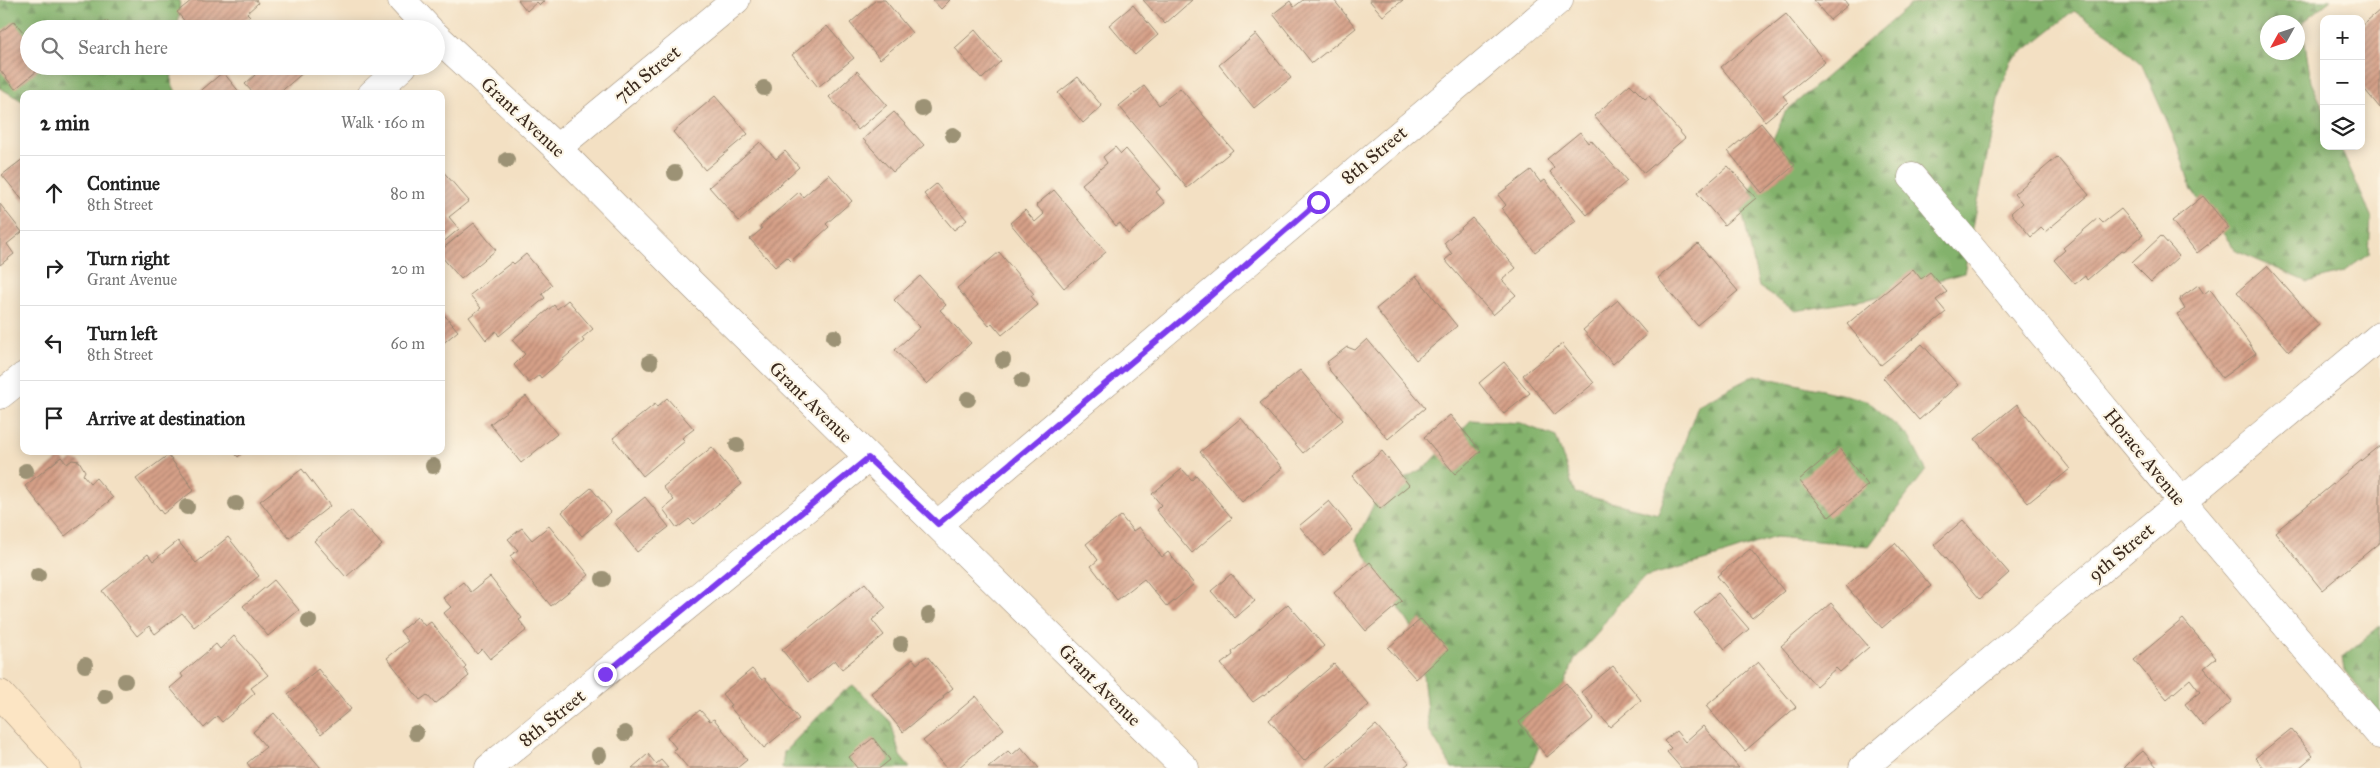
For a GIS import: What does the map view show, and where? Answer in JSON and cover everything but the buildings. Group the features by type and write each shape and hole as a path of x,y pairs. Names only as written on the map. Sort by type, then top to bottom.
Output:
{"street":[{"path":"402,0 421,20"},
{"name":"7th Street","path":"557,148 736,0"},
{"name":"8th Street","path":"938,524 1560,0"},
{"name":"Grant Avenue","path":"445,44 557,148 868,458 938,524 1185,768"},
{"path":"376,90 393,75"},
{"name":"Horace Avenue","path":"1912,177 2101,402 2181,502 2380,735"},
{"name":"9th Street","path":"1863,768 2380,336"},
{"path":"0,395 20,379"},
{"name":"8th Street","path":"489,768 868,458"},
{"path":"0,694 68,768"}],"green space":[{"path":"0,0 180,0 179,20 20,20 20,75 172,75 171,82 175,90 20,90 20,100 0,88"},
{"path":"1939,0 2331,0 2305,21 2305,15 2260,15 2260,60 2305,60 2305,43 2311,82 2320,101 2320,150 2342,150 2371,216 2369,254 2343,272 2308,282 2236,251 2192,191 2178,147 2142,65 2112,36 2074,11 2011,61 1999,95 1964,273 1868,299 1795,311 1759,287 1742,210 1785,112 1910,5"},
{"path":"1755,375 1867,400 1909,437 1926,470 1869,546 1775,537 1707,560 1644,577 1616,606 1596,635 1575,659 1530,768 1452,768 1429,730 1419,639 1356,540 1380,492 1427,466 1471,420 1520,423 1556,437 1575,493 1658,514 1698,405"},
{"path":"2380,626 2380,715 2344,670 2342,657"},
{"path":"853,685 891,722 900,756 910,768 782,768 784,752 840,694"}],"route":[{"path":"605,674 868,458 938,524 1208,298 1318,202"}]}
